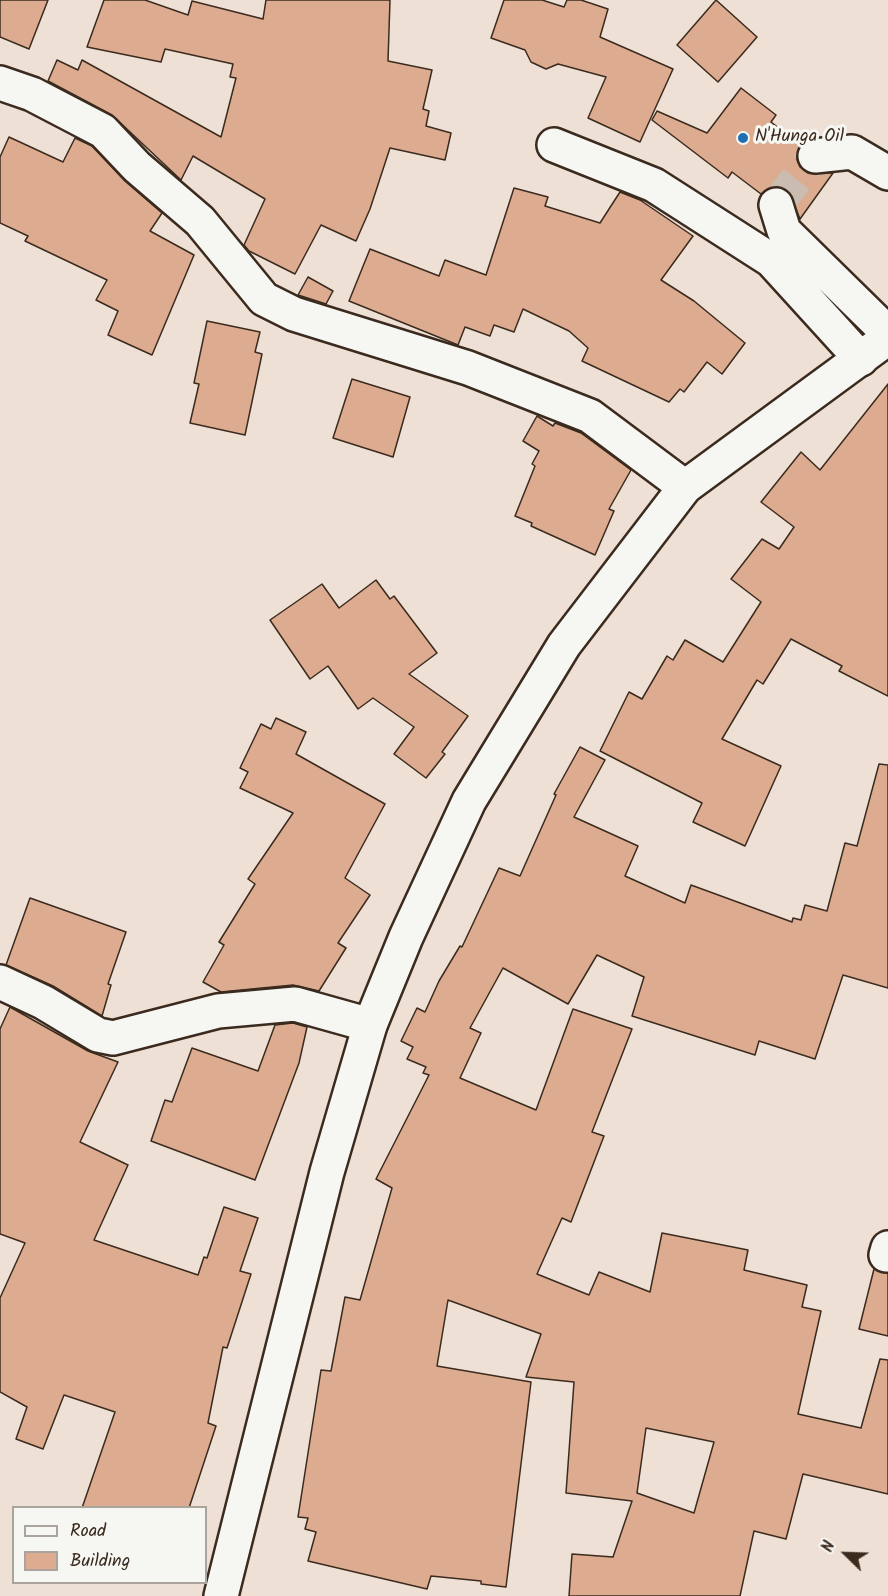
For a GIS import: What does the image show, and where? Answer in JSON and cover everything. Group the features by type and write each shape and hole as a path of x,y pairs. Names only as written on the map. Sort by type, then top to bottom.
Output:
{"street":[{"path":"0,83 32,94 103,131 137,167 200,221 264,299 294,314 468,368 590,416 686,488"},
{"path":"554,145 654,185 771,260 861,359"},
{"path":"815,156 852,152 888,173"},
{"path":"221,1596 321,1195 370,1025 406,937 469,801 564,645 686,488 861,359 888,336 784,231 776,205"},
{"path":"0,982 43,1002 98,1035 113,1038 218,1011 295,1004 370,1025"}],"building":[{"path":"0,0 48,0 29,49 0,37"},
{"path":"104,0 145,0 188,15 192,1 263,19 266,0 390,0 388,61 432,70 423,109 429,111 426,126 451,133 445,160 390,148 370,209 356,241 321,225 295,274 249,251 244,245 265,199 193,156 181,180 112,115 48,81 57,60 78,70 82,60 221,137 236,78 230,77 233,64 165,49 161,62 87,47"},
{"path":"504,0 542,0 564,7 567,0 581,0 608,9 600,37 673,69 640,142 588,118 606,77 558,64 546,69 531,62 525,50 491,38"},
{"path":"716,0 757,37 718,82 677,45"},
{"path":"741,88 776,115 771,122 801,145 796,157 800,167 808,173 833,173 800,219 788,191 781,187 771,187 761,194 732,172 728,178 652,120 657,111 707,133"},
{"path":"9,137 63,162 75,138 92,146 125,181 162,213 150,231 194,255 152,355 108,335 118,311 96,300 107,280 25,241 28,236 0,223 0,157"},
{"path":"514,188 548,197 545,206 600,223 620,192 640,200 693,236 661,280 694,301 745,343 722,374 707,362 684,392 680,389 669,402 582,361 588,348 569,331 523,309 514,332 494,325 490,336 465,327 458,345 349,301 370,249 439,276 445,260 486,275"},
{"path":"308,277 333,291 326,304 298,295"},
{"path":"207,321 260,332 255,352 262,354 245,435 190,423 199,384 194,383"},
{"path":"352,379 410,397 393,457 333,438"},
{"path":"888,384 888,696 839,671 842,666 791,639 763,684 757,680 722,739 781,766 745,846 693,822 702,803 600,751 629,692 642,699 667,656 673,660 685,640 723,662 761,602 731,579 762,539 779,549 794,527 761,502 801,452 820,470"},
{"path":"537,416 553,426 555,423 581,433 631,470 609,509 614,511 595,555 531,526 532,523 515,516 535,466 532,464 539,451 523,441"},
{"path":"376,580 390,599 394,596 437,653 409,674 468,716 442,752 445,754 426,778 394,754 414,727 373,698 358,709 328,666 310,679 270,620 322,584 339,608"},
{"path":"276,718 306,732 296,754 385,804 345,878 370,895 338,943 346,948 319,991 293,985 221,992 203,982 224,945 219,942 255,884 248,879 293,813 240,788 248,772 240,768 261,724 271,729"},
{"path":"580,747 605,760 574,817 638,846 625,876 685,903 691,885 792,922 793,918 801,920 805,905 827,911 845,843 857,846 879,764 888,765 888,988 843,975 815,1059 759,1041 755,1055 632,1016 644,977 597,955 568,1004 503,968 470,1028 481,1033 460,1078 536,1110 573,1009 632,1029 592,1132 604,1136 571,1222 562,1218 537,1274 589,1295 599,1272 650,1292 662,1233 748,1250 744,1270 807,1285 802,1307 821,1311 798,1414 861,1428 880,1359 888,1360 888,1494 803,1474 786,1539 754,1531 740,1596 569,1596 572,1554 613,1557 632,1501 566,1493 574,1382 526,1377 541,1334 448,1300 437,1366 531,1382 506,1587 481,1584 481,1581 431,1576 427,1589 308,1561 316,1532 305,1529 308,1518 298,1517 321,1370 331,1371 345,1297 360,1300 392,1188 376,1179 429,1075 423,1073 426,1067 407,1059 413,1047 401,1041 417,1008 425,1012 439,981 460,946 462,947 499,868 520,876 556,795 554,794","holes":["646,1428 714,1442 694,1513 637,1493"]},
{"path":"30,898 126,932 108,984 111,985 102,1016 53,986 6,965"},
{"path":"10,1007 88,1051 118,1062 80,1142 128,1165 94,1240 198,1275 204,1257 207,1258 224,1207 258,1218 240,1271 251,1274 227,1348 223,1347 208,1423 216,1426 190,1506 83,1506 115,1412 64,1395 43,1449 16,1439 27,1407 0,1392 0,1298 25,1243 0,1234 0,1029"},
{"path":"293,1023 307,1027 299,1063 255,1180 151,1141 165,1100 172,1102 192,1048 258,1071 275,1025"},
{"path":"874,1269 888,1273 888,1336 859,1329"}],"tunnel":[{"path":"776,205 815,156"}],"place":[{"name":"N'Hunga Oil","path":"743,138"}]}
